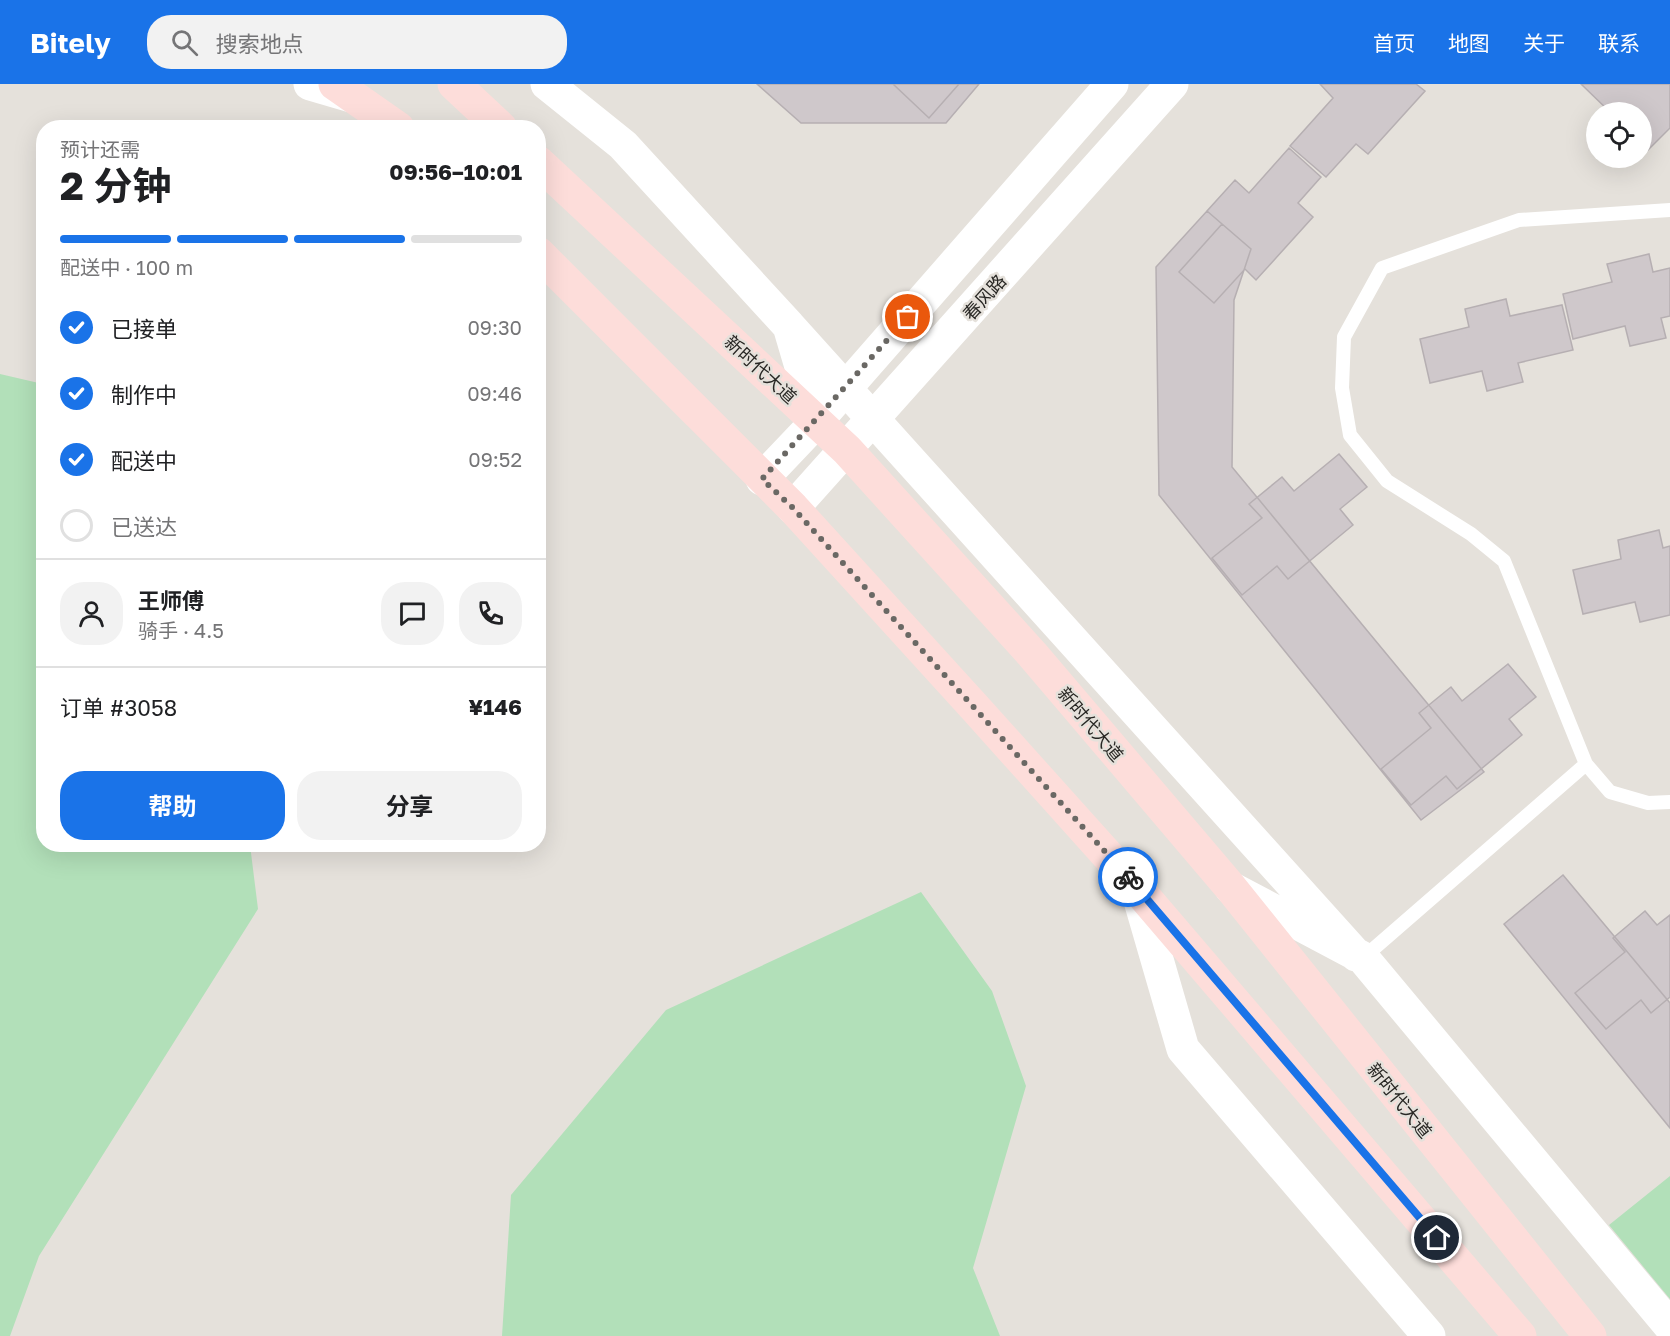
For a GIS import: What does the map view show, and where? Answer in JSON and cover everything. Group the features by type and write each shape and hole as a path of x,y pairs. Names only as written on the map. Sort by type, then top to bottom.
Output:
{"main road":[{"path":"454,84 492,120"},
{"path":"343,90 386,120"},
{"name":"新时代大道","path":"546,169 847,450 1032,654 1231,888 1590,1336"},
{"path":"546,261 793,508 1136,887 1520,1336"}],"street":[{"path":"310,84 343,90"},
{"path":"548,84 623,145 1360,956 1670,1326"},
{"path":"762,479 817,421 1112,84"},
{"name":"春风路","path":"793,508 1172,84"},
{"path":"789,326 817,421"},
{"path":"1136,887 1183,1049 1429,1336"},
{"path":"1231,888 1360,956"}],"lane":[{"path":"1670,210 1519,220 1382,268 1344,337 1342,388 1350,435 1387,481 1471,534 1504,561 1586,764 1610,792 1648,802 1670,802"},
{"path":"1360,956 1586,764"}],"green space":[{"path":"0,374 36,382 36,852 251,852 258,909 39,1256 10,1336 0,1336"},
{"path":"921,892 992,991 1026,1086 973,1268 1000,1336 502,1336 511,1195 666,1010"},
{"path":"1670,1176 1670,1299 1609,1225"}],"building":[{"path":"757,84 979,84 946,123 801,123"},
{"path":"893,84 959,84 929,118"},
{"path":"1320,84 1416,84 1425,91 1368,154 1356,144 1326,177 1290,146 1333,98"},
{"path":"1581,84 1670,84 1670,128 1652,146 1652,102 1600,102"},
{"path":"1289,148 1321,177 1298,203 1313,217 1256,280 1245,269 1214,303 1179,272 1222,224 1207,211 1235,180 1249,193"},
{"path":"1207,211 1251,249 1234,300 1232,467 1484,772 1421,820 1159,495 1156,267"},
{"path":"1649,254 1653,272 1670,268 1670,316 1661,318 1666,338 1630,346 1625,326 1573,339 1563,294 1612,282 1607,264"},
{"path":"1506,299 1510,316 1562,305 1573,350 1518,363 1523,382 1487,391 1482,371 1430,383 1420,339 1469,327 1465,309"},
{"path":"1339,454 1367,487 1340,509 1353,525 1288,579 1277,566 1242,595 1212,558 1262,518 1249,504 1282,477 1294,491"},
{"path":"1659,530 1663,548 1670,546 1670,615 1640,622 1635,602 1583,614 1573,570 1621,559 1618,540"},
{"path":"1508,664 1536,697 1509,719 1522,735 1457,789 1446,776 1411,805 1381,769 1431,728 1419,713 1451,687 1462,701"},
{"path":"1563,875 1670,1003 1670,1128 1504,924"},
{"path":"1645,911 1657,925 1670,915 1670,997 1651,1013 1641,1000 1606,1029 1575,993 1625,952 1613,938"}],"way so far":[{"path":"908,317 817,421 762,479 793,508 1128,877"}],"route":[{"path":"1128,877 1437,1238"}]}
